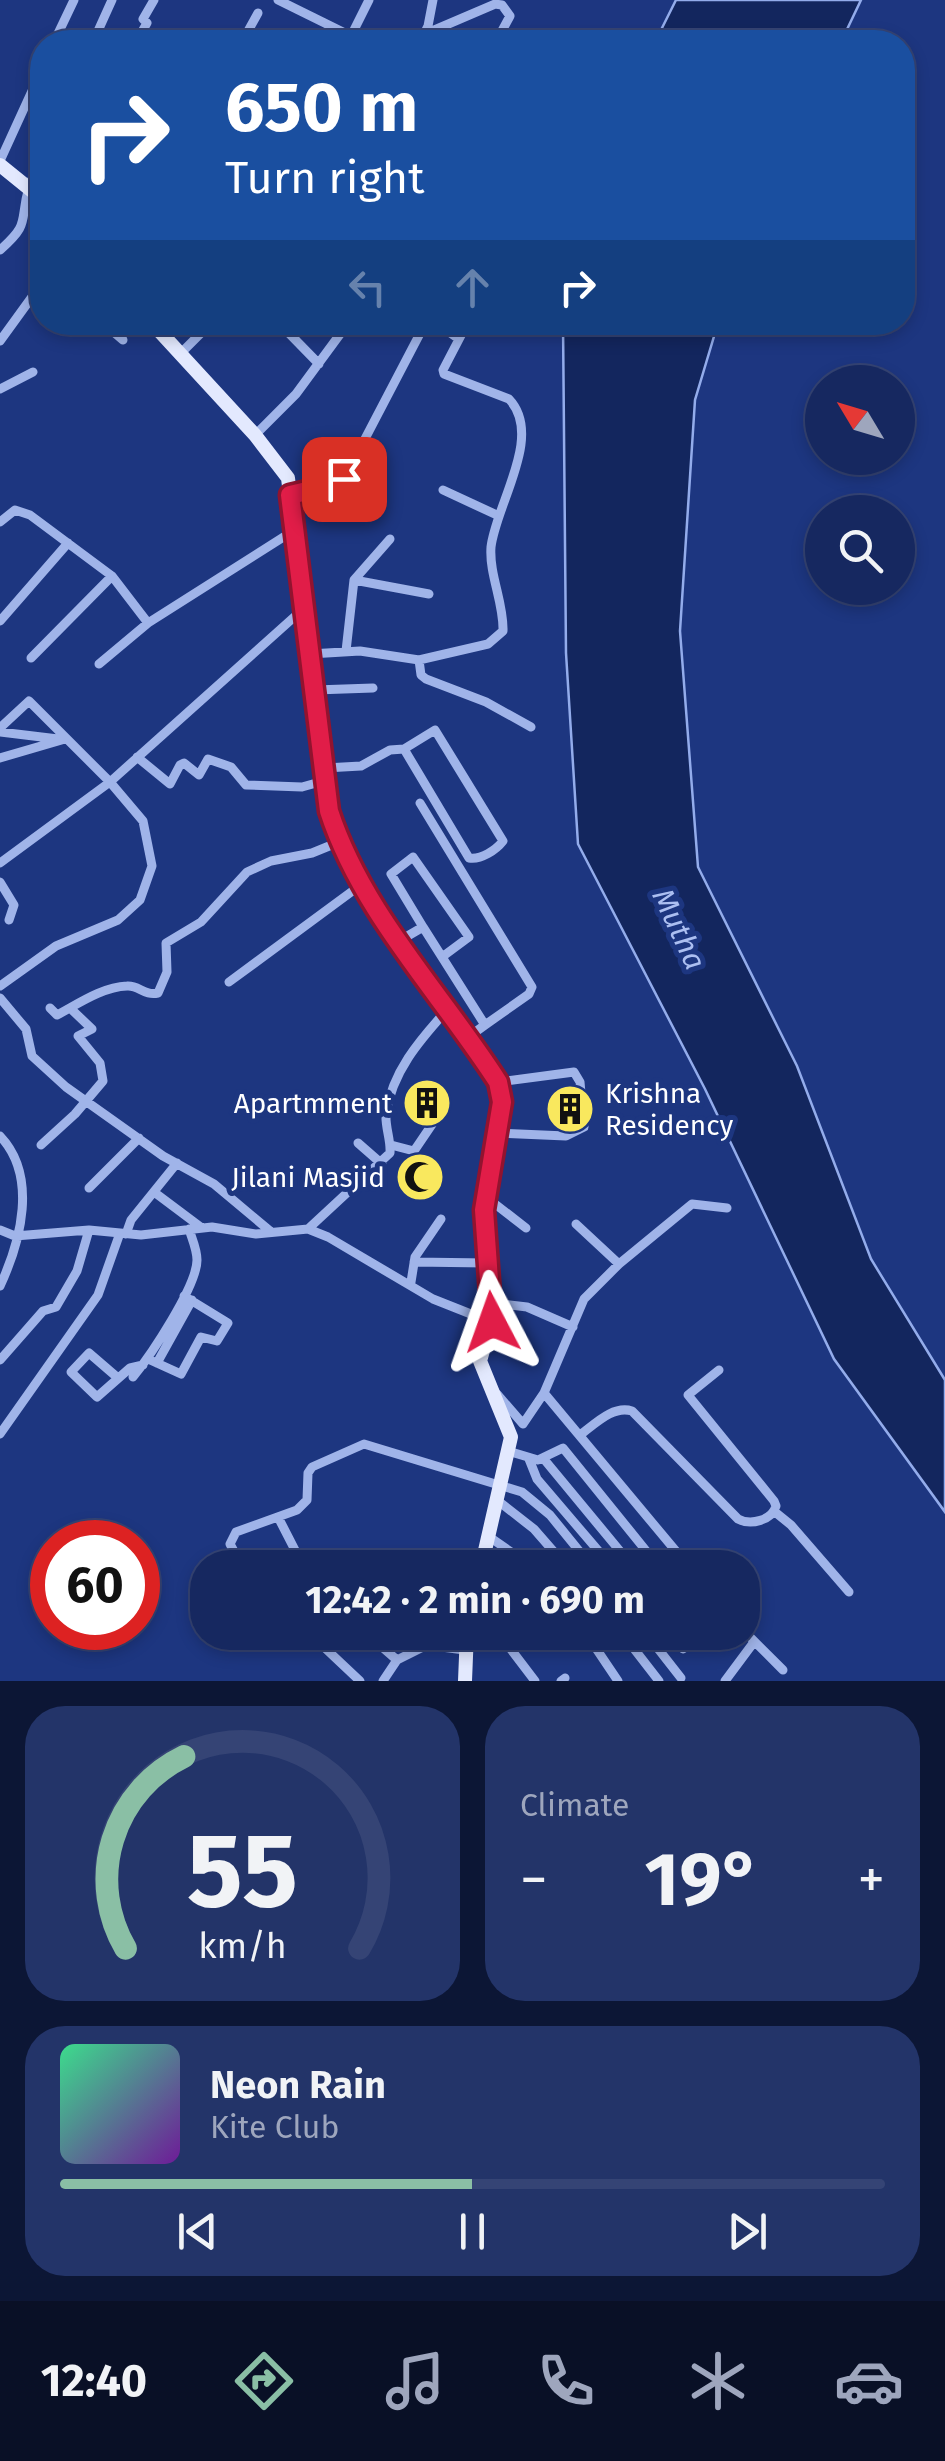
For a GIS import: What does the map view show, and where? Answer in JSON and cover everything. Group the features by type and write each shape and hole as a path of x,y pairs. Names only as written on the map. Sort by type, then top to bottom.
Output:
{"main road":[{"path":"0,163 29,188"},
{"path":"162,335 255,435 288,478 329,811 339,842 399,941 498,1082 502,1102 486,1197 492,1322 480,1361 511,1437 485,1550"},
{"path":"464,1650 465,1681"}],"street":[{"path":"60,30 74,0"},
{"path":"99,30 112,0"},
{"path":"143,30 147,23 143,19 154,0"},
{"path":"278,0 339,30"},
{"path":"355,30 369,0"},
{"path":"424,30 432,0"},
{"path":"439,30 495,4 509,5 509,22 504,30"},
{"path":"249,30 258,13"},
{"path":"0,163 30,96"},
{"path":"0,250 18,235 24,224 29,188"},
{"path":"0,340 30,302"},
{"path":"117,335 123,340"},
{"path":"178,355 199,335"},
{"path":"291,335 320,364"},
{"path":"255,435 296,394 340,335"},
{"path":"290,495 337,484 348,473 419,335"},
{"path":"454,335 460,339"},
{"path":"310,654 346,651 419,660 488,644 503,632 490,552 518,461 519,414 508,398 444,374 462,335"},
{"path":"0,389 32,372"},
{"path":"443,490 499,516"},
{"path":"0,522 8,514 22,510 112,576 148,623"},
{"path":"100,664 148,623 293,530"},
{"path":"346,651 354,580 390,540"},
{"path":"0,621 68,543"},
{"path":"31,658 112,576"},
{"path":"354,580 429,594"},
{"path":"0,864 110,782 302,610"},
{"path":"419,660 421,676 426,679 486,702 531,727"},
{"path":"315,690 373,688"},
{"path":"0,730 29,701 143,821 152,866 140,900 111,924 56,946 0,986"},
{"path":"0,730 65,740"},
{"path":"136,757 170,784 180,764 199,775 208,760 231,766 246,786 302,786 326,774 361,766 390,750 404,749 435,730 503,841 499,846 479,858 469,858 404,749"},
{"path":"0,758 65,740"},
{"path":"420,803 532,987 529,994 467,1038"},
{"path":"50,1008 54,1015 107,990 128,985 150,995 158,993 167,972 166,943 202,922 248,872 271,861 312,853 339,842"},
{"path":"0,846 10,856"},
{"path":"442,957 469,936 413,857 391,874 423,927 485,1025"},
{"path":"0,882 14,904 9,920"},
{"path":"229,982 362,884"},
{"path":"399,941 423,927"},
{"path":"0,1000 26,1029 32,1056 84,1104 214,1184 270,1230"},
{"path":"40,1145 103,1081 100,1063 78,1036 92,1029 70,1008"},
{"path":"308,1230 390,1154 386,1116 400,1069 446,1010"},
{"path":"495,1140 566,1136 584,1127 580,1082 574,1072 498,1082"},
{"path":"390,1145 414,1151 433,1124"},
{"path":"0,1136 18,1163 24,1184 23,1206 0,1286"},
{"path":"90,1188 138,1138"},
{"path":"358,1143 382,1164"},
{"path":"0,1434 98,1295 131,1220 177,1163"},
{"path":"154,1192 202,1228"},
{"path":"486,1197 526,1228"},
{"path":"492,1388 522,1424 544,1392 584,1299 619,1264 692,1204 727,1208"},
{"path":"411,1282 414,1262 424,1240 441,1219"},
{"path":"576,1224 619,1264"},
{"path":"0,1230 15,1236 88,1230 123,1234 202,1228 256,1234 308,1230 328,1237 433,1299 492,1322"},
{"path":"133,1377 149,1363 188,1298 198,1262 188,1229"},
{"path":"0,1360 43,1310 56,1307 77,1271 88,1230"},
{"path":"414,1262 487,1262"},
{"path":"118,1378 89,1353 71,1372 96,1398 130,1368 149,1363 181,1374 201,1337 217,1342 228,1323 188,1298"},
{"path":"492,1303 526,1308 573,1327"},
{"path":"719,1370 688,1395 774,1501 775,1512 791,1525 848,1592"},
{"path":"544,1392 675,1550"},
{"path":"580,1435 613,1412 624,1408 632,1411 738,1519 752,1523 775,1512"},
{"path":"233,1550 230,1544 236,1532 297,1510 307,1500 308,1473 312,1467 364,1444 498,1494 552,1550"},
{"path":"508,1451 529,1460 563,1448 645,1550"},
{"path":"542,1458 619,1550"},
{"path":"529,1460 537,1479 598,1550"},
{"path":"498,1494 522,1492 550,1515 578,1550"},
{"path":"278,1517 295,1550"},
{"path":"488,1536 508,1550"},
{"path":"760,1648 782,1670"},
{"path":"327,1650 360,1681"},
{"path":"386,1650 398,1660"},
{"path":"383,1681 398,1660 416,1650"},
{"path":"511,1650 535,1681"},
{"path":"597,1650 618,1681"},
{"path":"635,1650 660,1681"},
{"path":"658,1650 680,1678"},
{"path":"725,1681 748,1650"}],"water":[{"path":"676,0 861,0 847,30 661,30"},
{"name":"Mutha","path":"563,335 714,335 695,400 680,631 698,867 797,1066 871,1259 945,1380 945,1512 834,1359 705,1089 578,844 566,653"}],"place":[{"name":"Apartmment","path":"427,1103"},
{"name":"Krishna Residency","path":"570,1109"},
{"name":"Jilani Masjid","path":"420,1177"}],"route":[{"path":"344,479 290,495 329,811 339,842 362,884 498,1082 502,1102 484,1210 492,1322"}]}
